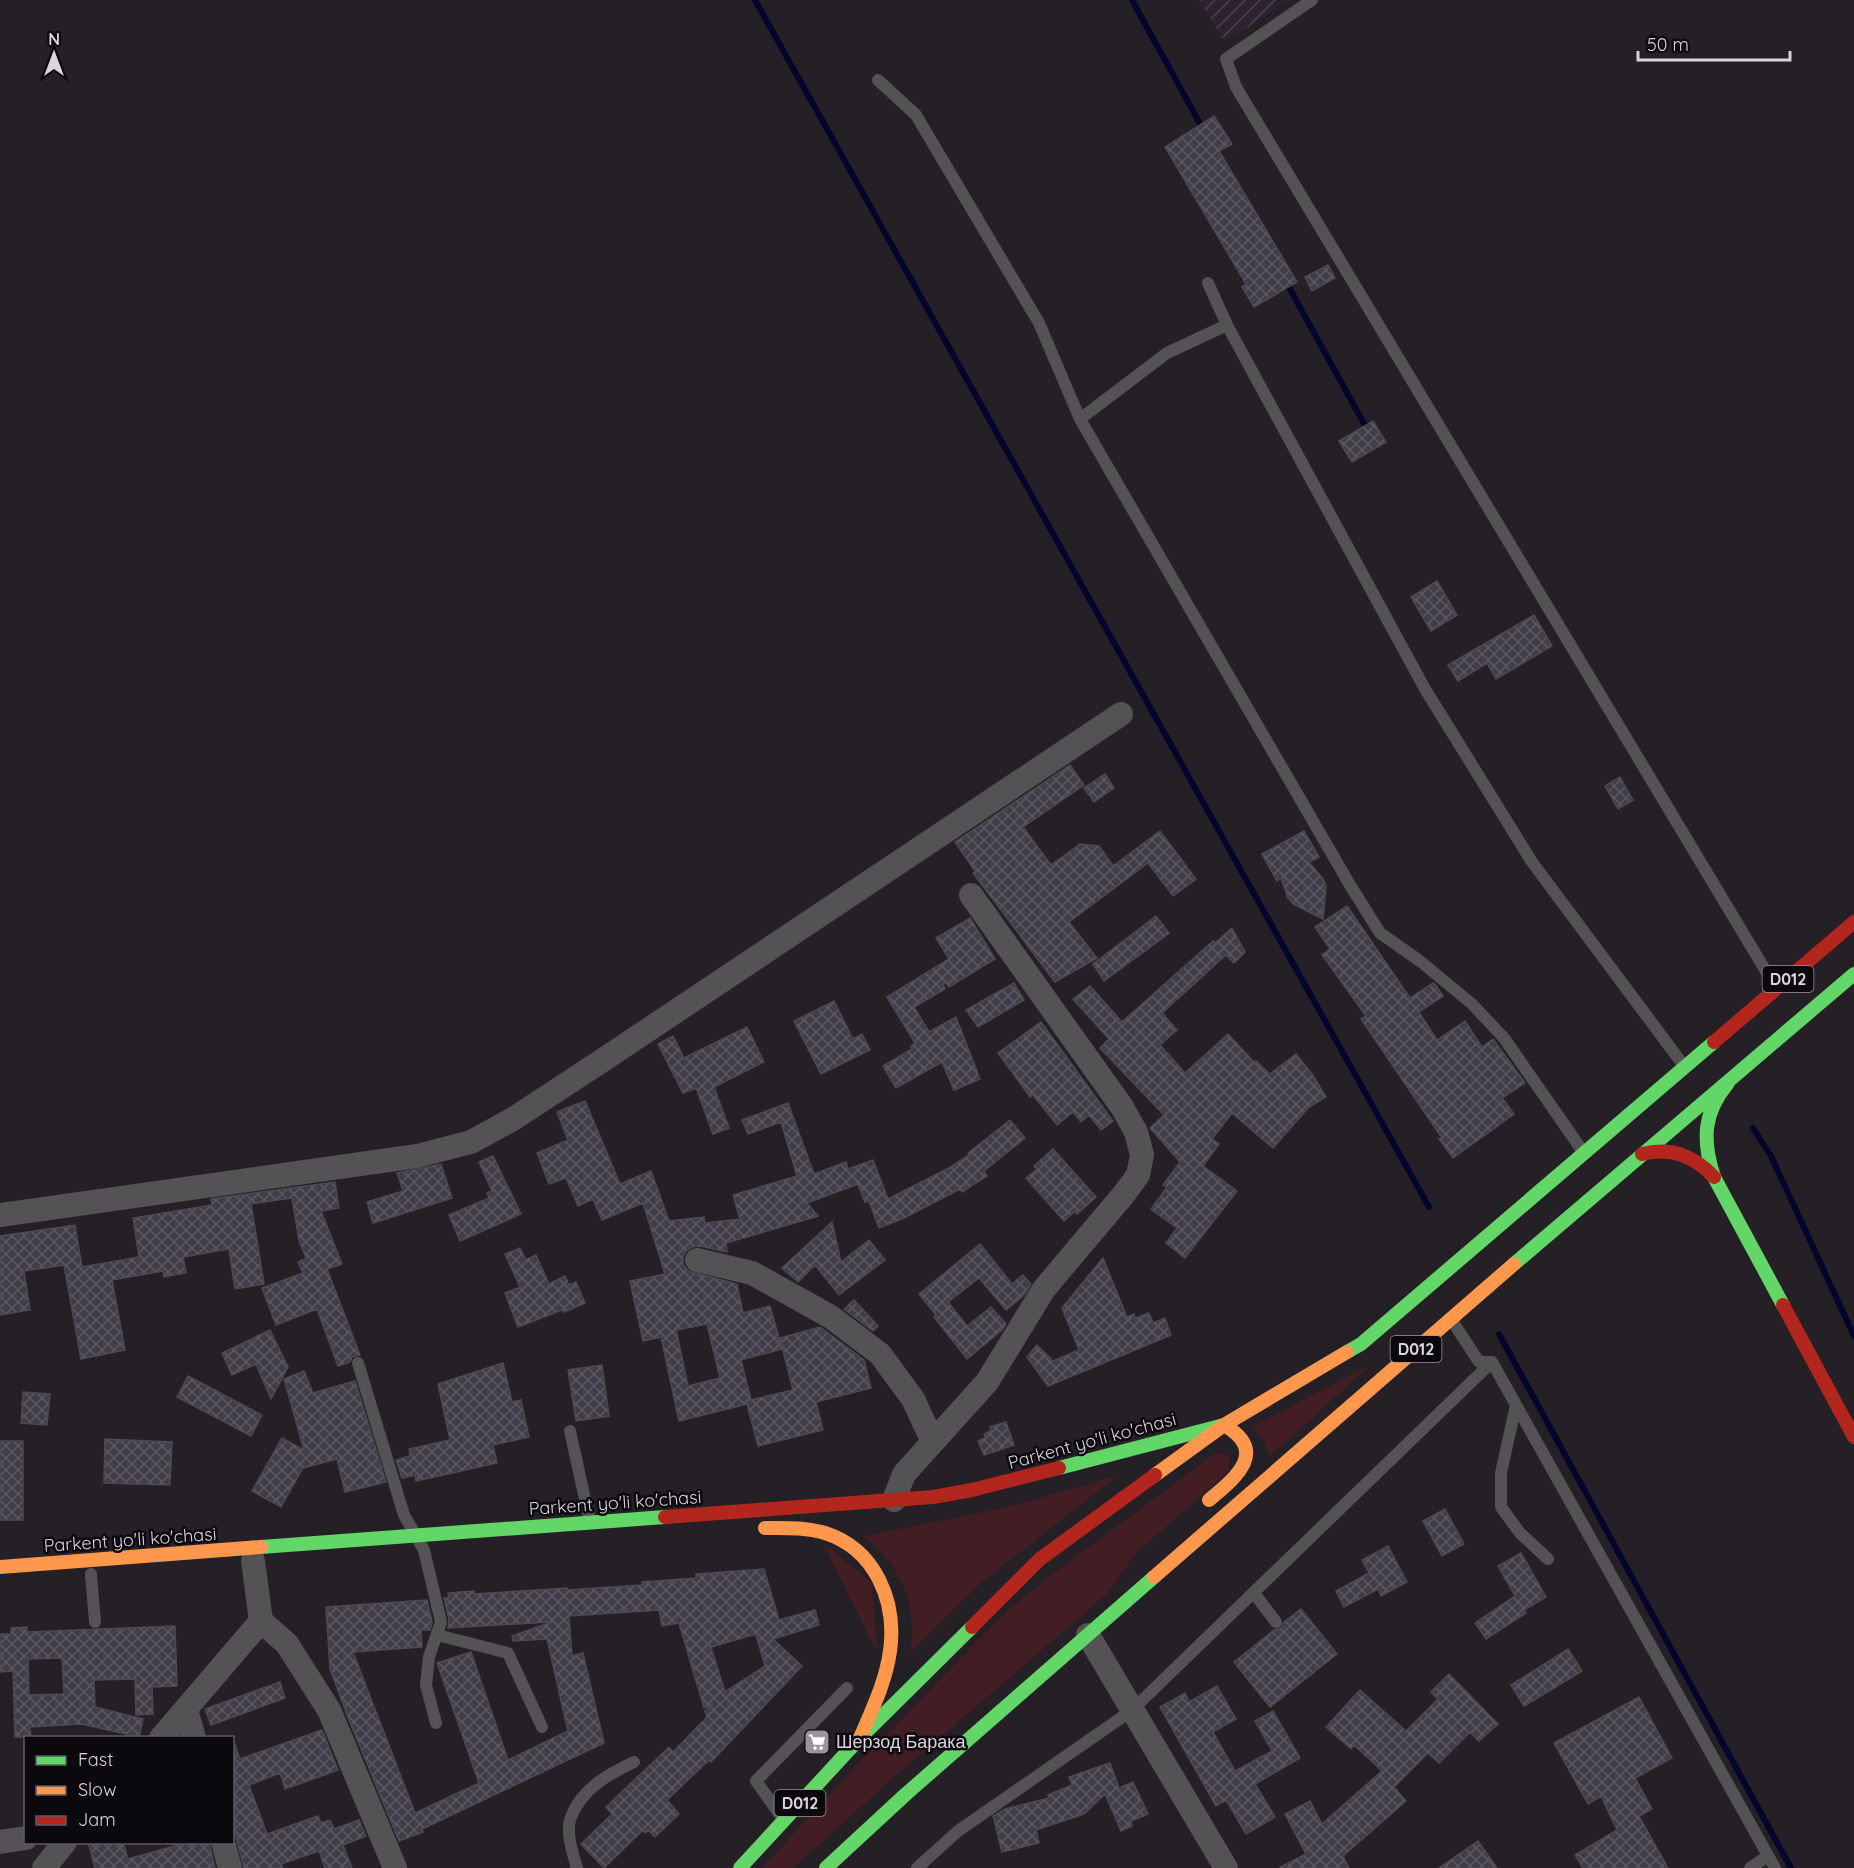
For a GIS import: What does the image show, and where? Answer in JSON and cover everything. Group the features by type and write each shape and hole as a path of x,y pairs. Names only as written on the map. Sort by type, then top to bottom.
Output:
{"main road":[{"name":"D012","path":"740,1868 860,1738 1040,1559 1224,1425 1361,1344 1854,922"},
{"name":"D012","path":"826,1868 906,1794 1451,1318 1854,974"},
{"path":"1747,1065 1725,1087 1710,1109 1706,1125 1705,1147 1714,1177 1854,1437"},
{"path":"1642,1154 1668,1151 1686,1155 1696,1160 1714,1177"},
{"path":"1201,1507 1237,1476 1244,1463 1245,1446 1241,1439 1224,1425"},
{"name":"Parkent yo'li ko'chasi","path":"0,1568 894,1500 972,1491 1224,1425"},
{"path":"747,1528 797,1528 827,1533 844,1540 860,1553 882,1582 889,1599 890,1652 874,1705 860,1738"},
{"name":"Parkent yo'li ko'chasi","path":"0,1580 310,1557"},
{"path":"1088,1635 1129,1581"}],"street":[{"path":"0,1215 417,1156 471,1142 513,1119 600,1062 1121,714"},
{"path":"894,1500 904,1474 987,1382 1044,1289 1124,1194 1138,1174 1142,1155 1136,1132 1122,1107 971,895"},
{"path":"697,1260 752,1274 831,1317 880,1354 913,1399 933,1442"},
{"path":"253,1561 261,1622 287,1644 329,1710 395,1868"},
{"path":"162,1736 261,1622"},
{"path":"1088,1635 1226,1868"},
{"path":"186,1710 194,1736"},
{"path":"0,1842 24,1838"},
{"path":"44,1868 63,1844"},
{"path":"224,1844 230,1868"}],"lane":[{"path":"1312,0 1226,59 1236,87 1776,989"},
{"path":"878,80 916,115 1039,323 1080,420 1380,933 1420,961 1472,1004 1504,1038 1584,1154"},
{"path":"1208,284 1227,325 1425,689 1532,862 1685,1067"},
{"path":"1080,420 1167,353 1227,325"},
{"path":"1451,1318 1479,1362 1492,1362"},
{"path":"1492,1362 1775,1868"},
{"path":"917,1868 958,1831 1131,1711 1492,1362"},
{"path":"358,1363 405,1515 424,1550 441,1622 429,1657 426,1685 436,1723"},
{"path":"1516,1405 1501,1473 1501,1507 1520,1533 1548,1559"},
{"path":"570,1431 590,1523"},
{"path":"91,1574 95,1622"},
{"path":"1254,1593 1276,1622"},
{"path":"437,1635 508,1653 542,1727"},
{"path":"784,1820 756,1781 847,1688"},
{"path":"578,1868 570,1846 570,1818 588,1790 608,1775 634,1761"},
{"path":"1750,1868 1768,1856"}],"shaded area":[{"path":"1199,0 1289,0 1225,42"},
{"path":"1372,1364 1270,1456 1264,1439 1252,1427"},
{"path":"1217,1452 1230,1459 1228,1472 1136,1553 1108,1593 893,1778 793,1868 762,1868 870,1751 1009,1609"},
{"path":"1119,1475 982,1582 911,1652 911,1617 904,1588 889,1562 864,1536 1008,1507"},
{"path":"823,1543 872,1583 877,1653"}],"building":[{"path":"1214,116 1232,144 1219,151 1297,282 1254,307 1242,287 1246,284 1165,147"},
{"path":"1328,265 1335,278 1312,291 1305,277"},
{"path":"1373,421 1386,442 1352,462 1339,441"},
{"path":"1437,581 1457,615 1431,631 1411,597"},
{"path":"1534,615 1552,646 1496,679 1487,663 1458,681 1448,665"},
{"path":"1070,765 1084,785 1023,827 1051,865 1080,844 1099,846 1113,866 1160,831 1196,879 1173,896 1148,863 1069,922 1097,958 1055,982 973,873 975,871 955,842"},
{"path":"1105,774 1114,788 1094,802 1084,788"},
{"path":"1620,777 1633,800 1618,809 1605,786"},
{"path":"1304,831 1319,857 1309,862 1326,886 1323,919 1293,904 1288,898 1281,878 1277,881 1262,854"},
{"path":"1347,906 1410,998 1433,983 1435,984 1443,996 1419,1012 1437,1040 1465,1021 1482,1047 1493,1039 1525,1083 1502,1098 1514,1114 1453,1158 1439,1139 1442,1138 1361,1019 1366,1016 1322,955 1330,949 1315,927"},
{"path":"1156,916 1169,933 1104,981 1093,964"},
{"path":"970,918 995,959 949,987 946,983 943,984 945,989 914,1007 929,1032 956,1017 980,1079 954,1090 942,1062 896,1088 883,1066 912,1049 911,1046 915,1043 887,997 949,959 936,938"},
{"path":"1232,928 1245,952 1234,963 1226,955 1162,1013 1177,1030 1160,1045 1185,1073 1228,1034 1255,1063 1256,1061 1270,1074 1296,1054 1326,1097 1309,1107 1273,1148 1232,1113 1212,1139 1219,1144 1203,1166 1237,1191 1185,1258 1166,1243 1177,1228 1151,1209 1167,1187 1163,1185 1180,1162 1150,1128 1164,1115 1100,1048 1109,1039 1073,999 1090,986 1122,1022 1213,941 1215,943"},
{"path":"1014,983 1024,1000 978,1027 966,1010"},
{"path":"834,1001 853,1039 862,1034 870,1050 821,1074 794,1021"},
{"path":"1041,1022 1113,1121 1101,1130 1089,1115 1081,1122 1073,1112 1057,1125 1033,1095 1030,1097 998,1053"},
{"path":"747,1027 764,1062 714,1087 729,1128 713,1134 696,1088 683,1093 658,1044 673,1036 684,1058"},
{"path":"585,1101 620,1184 651,1171 669,1221 704,1217 705,1223 740,1219 733,1195 797,1176 781,1122 748,1134 742,1120 788,1103 814,1174 846,1162 848,1169 873,1160 888,1199 949,1168 970,1154 968,1153 1010,1120 1025,1138 984,1171 987,1176 962,1192 960,1189 904,1218 879,1228 869,1201 865,1202 858,1184 807,1203 818,1216 726,1243 727,1252 700,1246 686,1251 683,1264 688,1271 737,1284 743,1313 770,1306 782,1349 741,1360 751,1400 793,1390 780,1338 820,1327 864,1360 871,1388 816,1402 823,1430 758,1446 747,1404 679,1421 661,1337 643,1341 630,1281 665,1274 643,1203 602,1220 593,1199 578,1206 566,1178 549,1184 537,1153 568,1140 557,1112","holes":["707,1324 720,1378 688,1386 676,1330"]},
{"path":"1053,1149 1096,1197 1077,1214 1075,1211 1064,1221 1026,1178 1037,1169 1034,1166"},
{"path":"493,1156 521,1214 460,1241 449,1215 489,1198 487,1193 492,1191 479,1162"},
{"path":"441,1164 452,1198 373,1223 367,1202 403,1191 397,1173"},
{"path":"335,1182 339,1208 321,1211 342,1264 327,1269 360,1355 352,1357 350,1362 338,1366 317,1309 276,1325 262,1288 303,1273 298,1262 306,1258 299,1240 292,1198 251,1204 264,1284 235,1289 229,1249 183,1257 186,1273 164,1277 163,1271 112,1280 125,1350 81,1359 64,1265 24,1271 30,1310 0,1315 0,1236 75,1225 82,1267 139,1257 133,1218 212,1205 211,1199"},
{"path":"832,1222 841,1262 869,1240 885,1260 839,1295 815,1265 798,1282 782,1268"},
{"path":"980,1244 1012,1284 1023,1275 1031,1284 1024,1295 1006,1310 979,1278 948,1302 967,1326 991,1307 1006,1324 967,1359 919,1294"},
{"path":"520,1248 526,1260 536,1255 549,1284 565,1276 569,1285 576,1282 585,1303 518,1327 505,1293 520,1287 505,1254"},
{"path":"1103,1258 1127,1317 1134,1314 1135,1318 1149,1313 1153,1323 1165,1318 1171,1335 1048,1386 1027,1357 1037,1345 1053,1361 1079,1350 1062,1308"},
{"path":"854,1300 878,1326 873,1331 844,1309"},
{"path":"270,1330 288,1367 271,1399 256,1364 232,1375 222,1353"},
{"path":"503,1363 512,1402 521,1400 529,1437 493,1445 497,1463 416,1481 415,1475 402,1478 396,1460 410,1456 409,1449 450,1440 438,1384"},
{"path":"602,1365 609,1416 576,1421 568,1370"},
{"path":"304,1371 313,1393 355,1381 386,1482 345,1492 337,1459 303,1468 281,1507 252,1491 282,1438 304,1450 284,1379"},
{"path":"188,1376 262,1415 251,1436 177,1397"},
{"path":"23,1392 50,1394 47,1425 21,1423"},
{"path":"1006,1422 1014,1445 984,1455 978,1441 985,1438 984,1434 991,1431 990,1427"},
{"path":"105,1439 172,1442 170,1485 104,1483"},
{"path":"0,1441 23,1441 23,1520 0,1520"},
{"path":"1445,1509 1464,1544 1442,1556 1423,1521"},
{"path":"1388,1546 1407,1582 1381,1596 1378,1589 1344,1607 1336,1591 1369,1573 1362,1560"},
{"path":"1521,1553 1546,1597 1524,1610 1526,1613 1486,1639 1475,1623 1515,1596 1498,1566"},
{"path":"764,1569 779,1620 815,1610 819,1625 773,1639 802,1666 711,1762 709,1760 667,1800 679,1814 655,1837 648,1830 645,1833 643,1830 604,1868 581,1844 612,1814 606,1807 669,1747 673,1752 707,1717 705,1711 712,1705 704,1708 679,1623 662,1626 659,1610 569,1616 572,1656 583,1653 604,1743 422,1829 423,1832 399,1841 330,1669 326,1607 427,1600 432,1622 430,1630 421,1630 422,1647 353,1652 415,1813 479,1783 437,1663 471,1652 508,1760 568,1731 547,1639 513,1641 512,1636 549,1622 448,1628 449,1620 444,1598 449,1598 448,1593 474,1591 474,1594 642,1585 642,1582 696,1578 696,1574","holes":["756,1634 765,1666 725,1692 711,1647"]},
{"path":"1301,1609 1337,1654 1270,1707 1234,1662 1274,1630 1281,1628 1284,1622"},
{"path":"175,1626 177,1686 152,1687 153,1714 136,1715 135,1679 94,1680 95,1707 143,1719 139,1736 82,1724 30,1727 31,1736 15,1737 13,1671 0,1672 0,1634 11,1634 11,1628 27,1627 27,1632","holes":["62,1658 64,1694 29,1695 28,1659"]},
{"path":"1568,1649 1582,1671 1524,1706 1511,1685"},
{"path":"1449,1674 1498,1724 1479,1741 1470,1732 1439,1763 1428,1753 1394,1787 1406,1801 1343,1856 1349,1868 1279,1868 1306,1854 1285,1814 1310,1801 1322,1824 1382,1771 1354,1745 1351,1749 1326,1727 1360,1690 1406,1731 1438,1699 1431,1692"},
{"path":"280,1682 285,1698 211,1725 205,1709"},
{"path":"1217,1686 1236,1719 1213,1732 1235,1771 1272,1751 1255,1721 1273,1711 1300,1758 1255,1784 1275,1817 1246,1834 1226,1800 1216,1806 1160,1707 1185,1693 1189,1702"},
{"path":"1639,1697 1672,1758 1635,1778 1652,1809 1639,1816 1668,1868 1583,1868 1575,1855 1617,1830 1601,1796 1588,1804 1554,1743"},
{"path":"322,1730 338,1770 285,1789 280,1773 249,1785 267,1834 318,1816 321,1823 330,1820 334,1829 359,1820 366,1836 343,1845 352,1868 325,1868 319,1851 281,1864 283,1868 244,1868 234,1830 234,1745 240,1759"},
{"path":"1110,1763 1119,1788 1133,1782 1148,1814 1131,1821 1132,1826 1121,1831 1105,1794 1084,1814 1036,1830 1039,1843 1002,1852 993,1816 1005,1809 1049,1798 1048,1795 1072,1785 1069,1777"},
{"path":"1478,1841 1497,1868 1439,1868"},
{"path":"89,1844 124,1844 128,1859 178,1844 209,1844 215,1868 95,1868"}],"waterway":[{"path":"755,0 1429,1207"},
{"path":"1132,0 1204,131"},
{"path":"1285,280 1368,431"},
{"path":"1753,1128 1771,1156 1854,1336"},
{"path":"1499,1334 1791,1868"}],"traffic: fast":[{"path":"1514,1264 1854,974"},
{"path":"1347,1352 1361,1344 1714,1042"},
{"path":"1728,1083 1709,1116 1707,1139 1710,1164 1714,1177 1783,1305"},
{"path":"1059,1468 1224,1425"},
{"path":"261,1547 665,1517"},
{"path":"826,1868 906,1794 1154,1577"},
{"path":"740,1868 860,1738 972,1627"}],"traffic: slow":[{"path":"1154,1577 1514,1264"},
{"path":"1155,1475 1224,1425 1347,1352"},
{"path":"1209,1500 1237,1474 1246,1455 1245,1445 1238,1435 1224,1425"},
{"path":"765,1528 795,1528 825,1533 857,1551 879,1579 890,1614 890,1651 882,1684 860,1738"},
{"path":"0,1567 261,1547"}],"traffic: jam":[{"path":"1714,1042 1854,922"},
{"path":"1642,1154 1672,1152 1690,1158 1714,1177"},
{"path":"1783,1305 1854,1437"},
{"path":"665,1517 933,1497 972,1490 1059,1468"},
{"path":"972,1627 1040,1559 1155,1475"}],"place":[{"name":"Шерзод Барака","path":"817,1742"}]}
